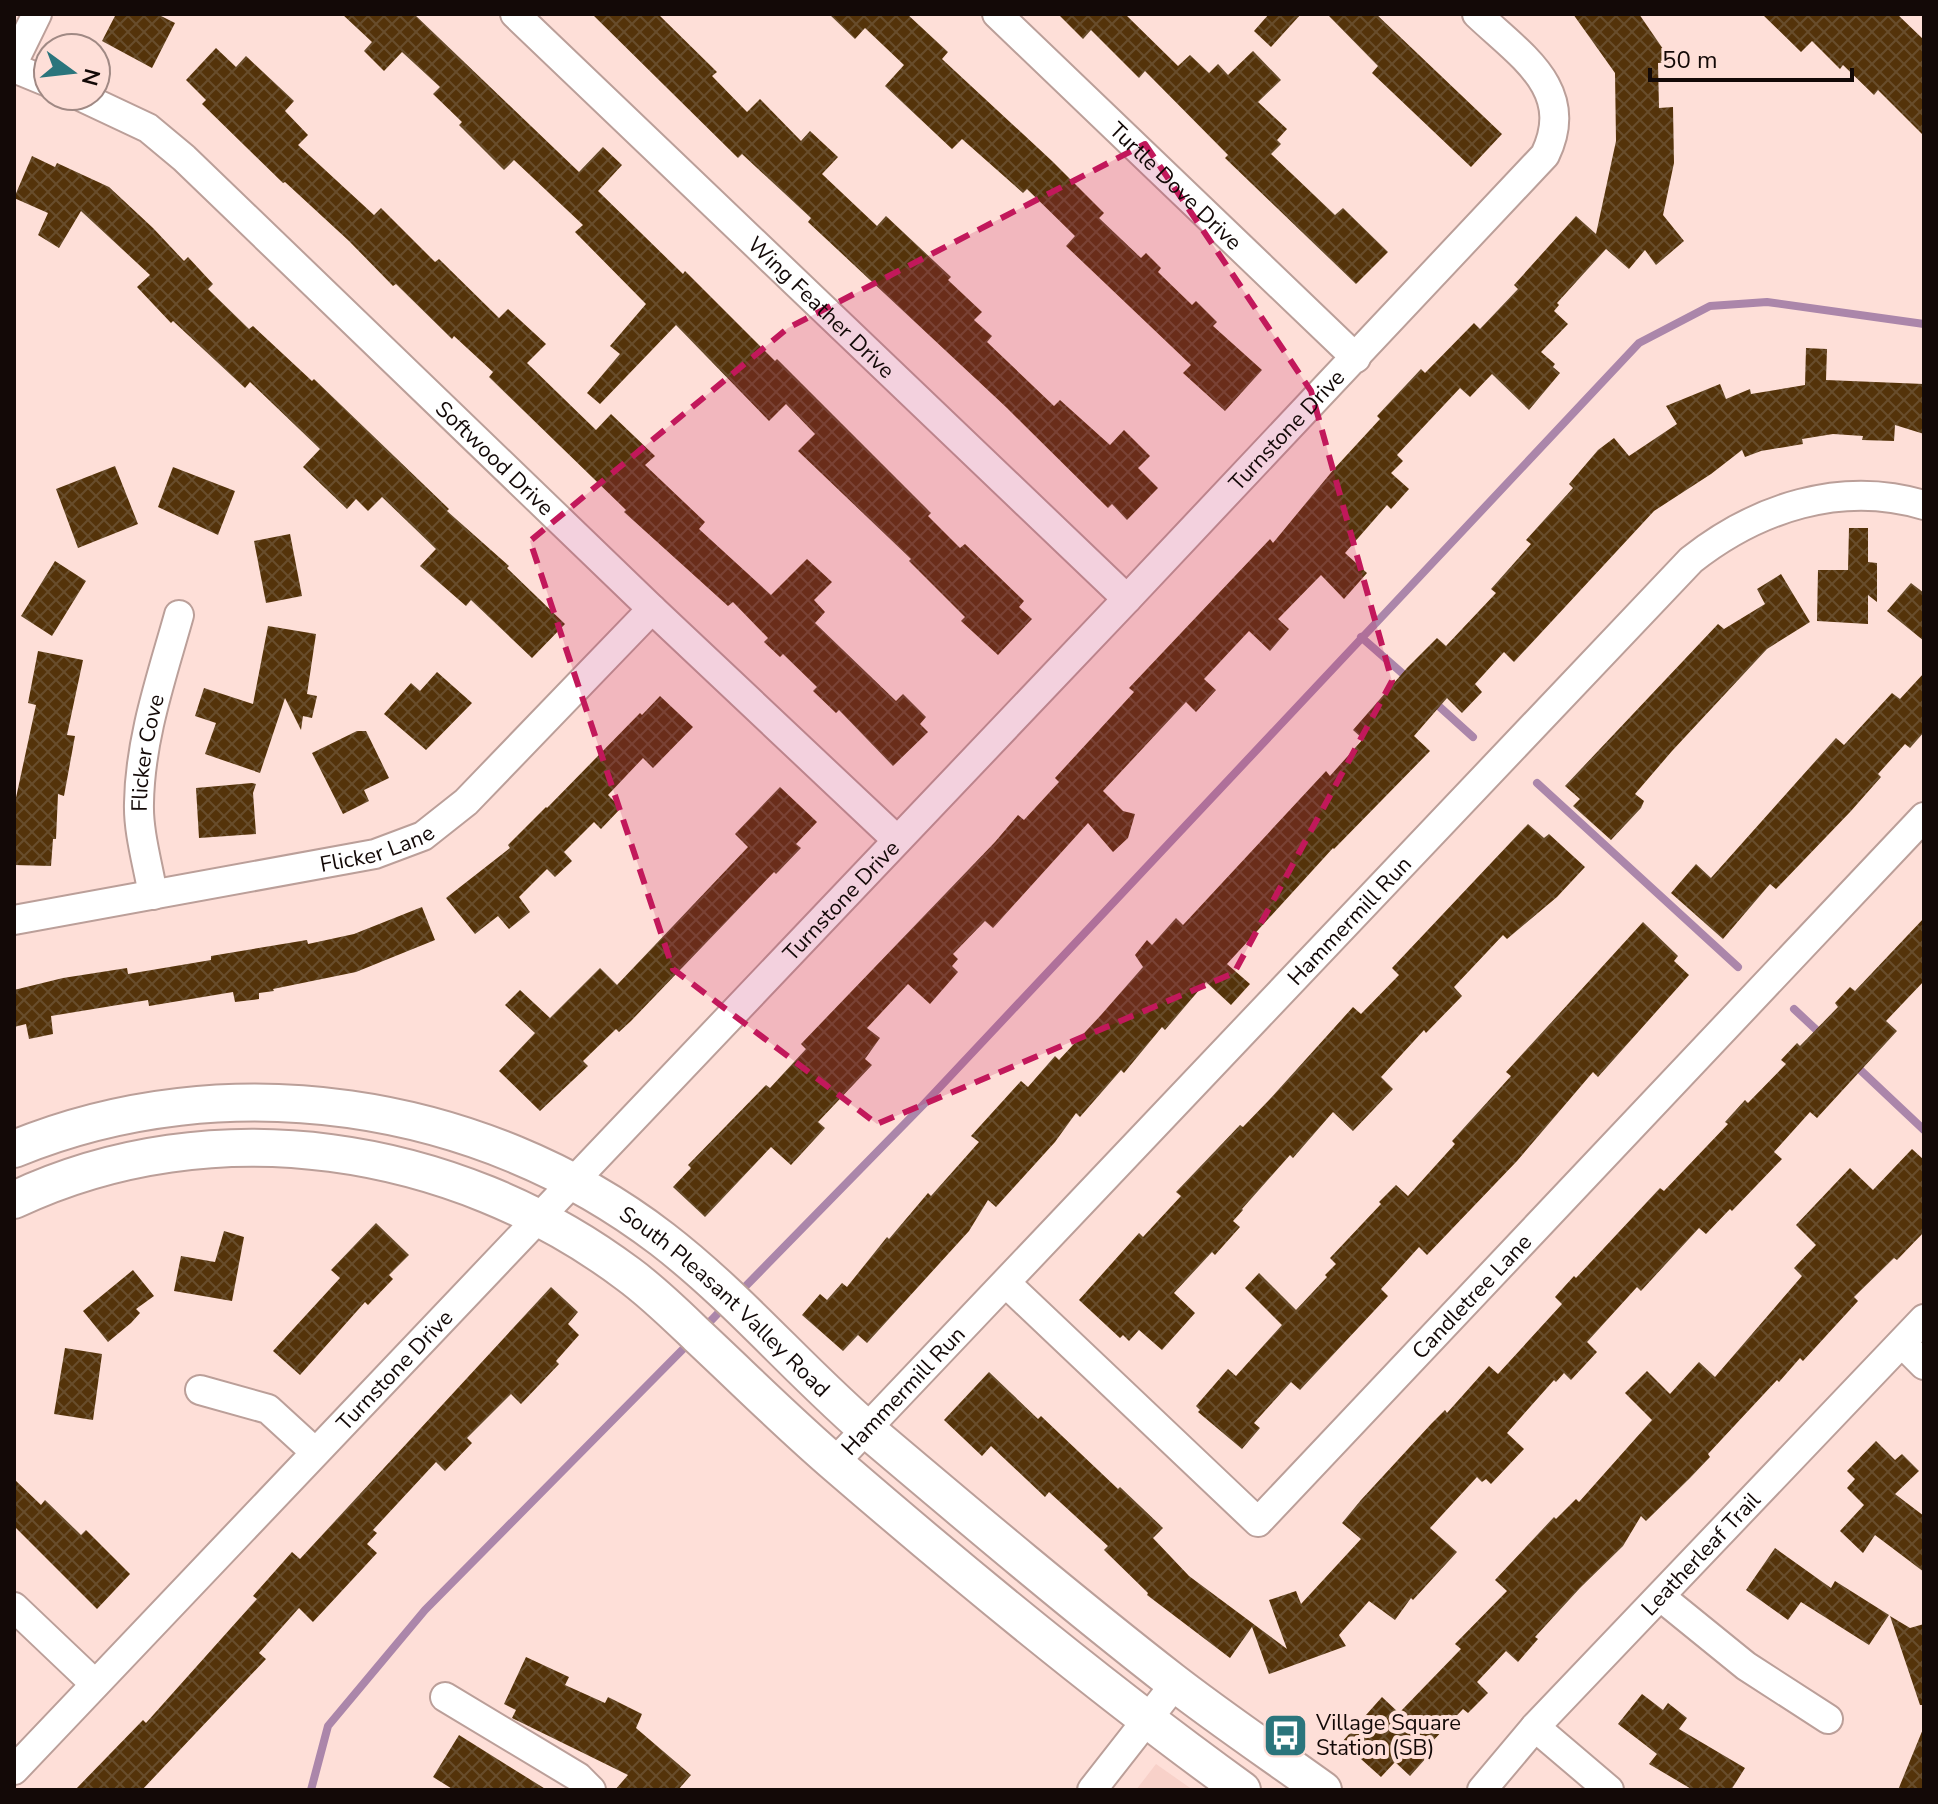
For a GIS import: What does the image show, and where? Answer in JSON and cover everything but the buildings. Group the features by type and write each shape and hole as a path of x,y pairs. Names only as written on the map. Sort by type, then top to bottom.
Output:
{"main road":[{"name":"South Pleasant Valley Road","path":"14,1149 85,1125 167,1109 232,1103 298,1103 399,1117 470,1137 573,1181 649,1230 709,1279 866,1429 1035,1572 1175,1684 1323,1790"},
{"name":"South Pleasant Valley Road","path":"14,1200 67,1179 149,1158 200,1151 279,1148 332,1152 417,1169 473,1187 540,1217 605,1257 676,1314 834,1463 1001,1606 1146,1721 1242,1790"}],"street":[{"path":"14,61 37,14"},
{"name":"Wing Feather Drive","path":"515,14 1127,599"},
{"name":"Turtle Dove Drive","path":"997,14 1356,358"},
{"name":"Turnstone Drive","path":"14,1770 1356,358 1545,155 1553,138 1556,119 1544,79 1486,17"},
{"name":"Softwood Drive","path":"112,111 148,128 184,158 652,609 897,840"},
{"name":"Hammermill Run","path":"834,1463 1691,560 1741,525 1790,506 1847,496 1885,498 1924,505"},
{"name":"Flicker Lane","path":"14,920 375,854 423,836 466,802 652,609"},
{"name":"Flicker Cove","path":"153,895 139,805 142,764 151,714 179,615"},
{"name":"Candletree Lane","path":"1006,1283 1258,1522 1924,817"},
{"name":"Leatherleaf Trail","path":"1482,1790 1535,1727 1924,1319"},
{"path":"1902,1343 1924,1365"},
{"path":"200,1390 268,1409 315,1452"},
{"path":"1661,1597 1746,1666 1828,1719"},
{"path":"14,1607 95,1684"},
{"path":"1092,1790 1175,1684"},
{"path":"445,1697 578,1777 591,1790"},
{"path":"1535,1727 1609,1790"}],"highlighted area":[{"path":"1145,144 1311,391 1392,681 1234,973 877,1124 673,969 530,541 788,328"}],"shaded area":[{"path":"1156,1764 1193,1790 1136,1790"}],"waterway":[{"path":"737,1295 924,1104 1639,343 1710,306 1767,302 1924,324"},
{"path":"1361,637 1410,680"},
{"path":"1432,700 1473,737"},
{"path":"1537,783 1738,967"},
{"path":"1794,1009 1824,1037"},
{"path":"1855,1065 1924,1130"},
{"path":"703,1329 724,1307"},
{"path":"311,1790 328,1726 425,1610 691,1341"}],"place":[{"name":"Village Square Station (SB)","path":"1285,1735"}]}
